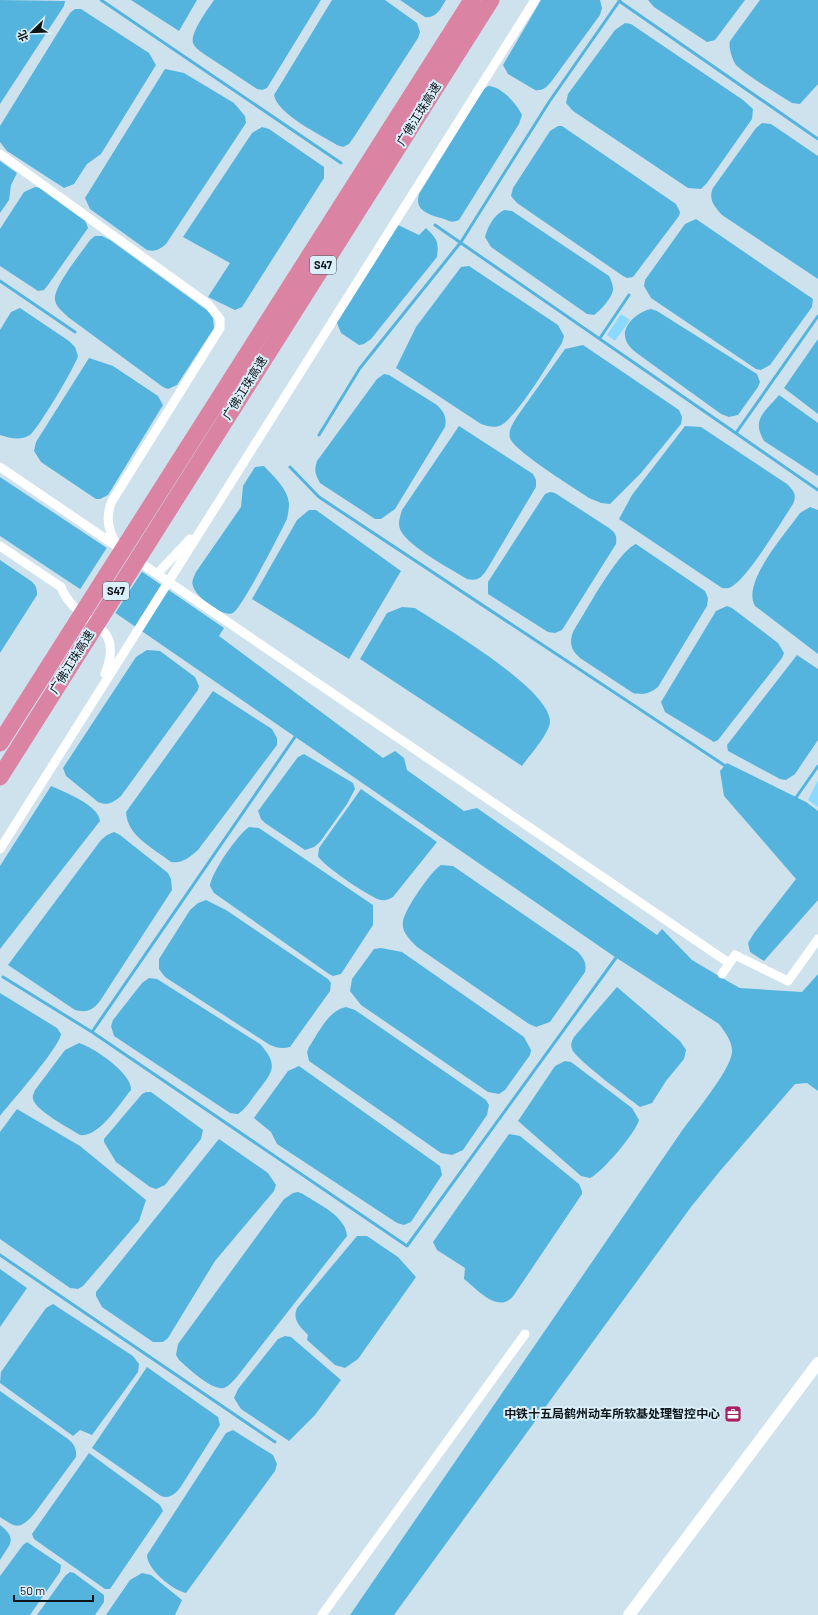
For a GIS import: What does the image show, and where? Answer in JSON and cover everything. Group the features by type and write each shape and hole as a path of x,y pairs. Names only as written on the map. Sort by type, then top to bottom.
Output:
{"highway":[{"name":"广佛江珠高速","path":"0,777 71,648 148,526 472,0"},
{"name":"广佛江珠高速","path":"148,526 491,0"},
{"name":"广佛江珠高速","path":"0,743 71,648"}],"street":[{"path":"0,849 535,0"},
{"path":"0,154 208,304 220,318 220,328 109,508 108,525 114,539 124,551"},
{"path":"0,467 729,963"},
{"path":"157,574 206,522"},
{"path":"0,546 61,587 65,598 73,608 104,631 111,643 111,658 96,696"},
{"path":"722,974 735,955 788,981 818,940"},
{"path":"322,1615 525,1334"},
{"path":"629,1615 818,1363"}],"shaded area":[{"path":"0,0 65,1 64,6 0,104"},
{"path":"131,0 197,0 179,31"},
{"path":"214,0 321,0 267,88 262,90 257,89 204,54 194,45 194,33"},
{"path":"332,0 385,0 417,23 420,32 418,38 354,137 349,144 343,147 311,130 291,117 277,102 274,95"},
{"path":"400,0 446,0 435,15 425,17"},
{"path":"541,0 600,0 602,8 600,15 551,82 544,89 535,90 508,74 503,65"},
{"path":"648,0 745,0 715,40 707,42 654,7"},
{"path":"760,0 818,0 818,84 800,104 792,103 757,81 737,66 732,58 730,41"},
{"path":"75,9 81,9 149,53 156,65 101,154 87,164 74,184 64,188 7,151 0,142 0,126 70,13"},
{"path":"625,23 631,24 743,100 753,109 752,119 707,183 701,189 688,188 573,111 566,103 568,94 615,30"},
{"path":"165,69 184,73 234,103 245,116 246,123 166,244 158,250 150,251 90,209 85,198"},
{"path":"488,86 498,89 508,96 522,115 519,124 459,220 454,222 431,215 420,208 418,204 419,194 483,90"},
{"path":"762,123 771,124 818,156 818,279 722,215 713,202 711,196 713,188 756,128"},
{"path":"558,126 562,126 676,204 680,212 679,216 633,277 627,278 623,276 517,203 511,196 513,188 550,131"},
{"path":"262,127 269,129 324,167 324,178 242,307 235,310 208,297 230,263 183,237 252,133"},
{"path":"0,161 17,173 11,185 9,200 0,213"},
{"path":"35,187 42,188 85,220 88,228 48,285 44,290 38,291 0,266 0,229 24,192"},
{"path":"504,210 512,211 609,276 613,289 606,304 594,315 587,314 491,247 485,237 486,233 494,218"},
{"path":"696,219 813,299 812,307 770,365 761,370 756,369 651,298 644,286 645,280 685,224"},
{"path":"398,225 419,235 426,228 433,235 436,241 438,247 437,257 371,339 364,344 359,345 341,333 337,323 338,318"},
{"path":"95,236 102,236 110,240 208,311 213,318 214,328 177,385 168,389 163,387 68,317 57,305 55,300 58,287 90,240"},
{"path":"469,266 558,325 564,336 562,343 523,402 506,422 497,427 481,424 396,368 416,327 461,267"},
{"path":"20,308 69,341 75,347 78,356 64,384 34,430 26,437 15,438 0,435 0,330 11,312"},
{"path":"651,309 657,311 757,374 760,382 758,387 738,415 729,417 721,414 629,346 625,335 628,325 636,316 646,310"},
{"path":"621,314 630,320 615,341 607,335"},
{"path":"818,339 818,414 784,388"},
{"path":"583,345 679,410 682,417 681,424 641,473 610,504 601,503 589,498 522,452 510,438 510,430 516,418 565,349"},
{"path":"89,358 113,366 158,396 163,405 108,495 100,499 96,499 41,462 34,451 36,442"},
{"path":"384,374 389,375 437,405 444,415 446,423 395,509 381,519 375,519 320,483 315,470 317,461 377,379"},
{"path":"779,395 818,423 818,476 764,441 760,433 759,421 761,416"},
{"path":"459,426 533,474 536,480 536,487 486,571 480,578 473,580 467,579 421,551 405,537 399,526 402,510"},
{"path":"685,426 701,427 787,484 794,493 795,498 793,504 764,549 738,582 729,588 722,588 619,519 632,495"},
{"path":"264,466 280,483 286,492 289,510 282,529 244,598 233,613 228,614 216,609 204,600 195,590 192,582 196,572 241,507 243,486 255,467"},
{"path":"0,477 224,628 219,636 383,758 395,751 404,758 407,770 464,811 477,808 657,935 662,929 692,960 740,988 802,992 818,974 818,1091 807,1083 795,1084 720,1171 691,1207 394,1615 350,1615 679,1135 719,1081 730,1059 732,1051 731,1044 719,1024 612,955 98,601 0,536"},
{"path":"550,492 555,493 609,528 616,535 616,544 562,630 555,633 548,632 488,594 488,582 545,494"},
{"path":"810,507 818,510 818,654 755,606 752,596 759,572 767,558 800,513"},
{"path":"309,510 316,510 401,571 349,659 252,599 297,520"},
{"path":"636,544 705,591 708,598 707,606 658,687 649,693 643,694 633,693 580,658 573,649 571,643 573,632 611,570 620,558"},
{"path":"0,560 33,582 37,590 37,595 0,653"},
{"path":"727,606 732,608 778,643 784,653 782,658 718,740 714,742 665,712 661,702 716,611"},
{"path":"402,607 415,608 493,659 515,676 546,708 550,722 549,727 543,739 522,766 360,659 387,613"},
{"path":"147,650 160,651 195,677 199,686 198,690 121,796 110,803 104,804 98,802 66,776 63,768 136,657"},
{"path":"797,655 818,669 818,740 795,774 786,780 780,779 728,751 727,745"},
{"path":"213,691 272,729 277,738 277,745 198,850 182,861 171,862 136,835 127,820 126,812"},
{"path":"304,754 353,783 355,789 347,804 320,842 314,847 305,850 265,823 261,819 258,811 298,757"},
{"path":"727,763 806,802 818,811 818,900 764,961 750,952 748,943 796,879 724,796 720,771"},
{"path":"818,780 818,807 808,800"},
{"path":"51,786 72,795 87,804 98,815 100,821 0,949 0,866"},
{"path":"361,789 437,842 393,897 386,900 376,898 358,888 328,866 318,856 319,848"},
{"path":"249,827 259,828 373,905 373,925 341,974 333,976 329,974 214,893 210,886 215,872 238,837"},
{"path":"114,832 120,835 168,873 171,879 172,890 100,1001 95,1007 89,1010 75,1010 8,965 101,840"},
{"path":"441,865 453,866 578,952 582,957 586,969 585,972 550,1022 536,1027 529,1024 417,947 407,936 403,929 403,921 408,908 425,882"},
{"path":"206,900 226,910 328,979 331,983 330,991 290,1047 280,1048 270,1045 165,977 159,969 159,959 190,910 198,903"},
{"path":"381,948 402,952 524,1037 531,1050 530,1055 505,1090 499,1094 488,1092 361,1005 350,991 352,979 374,949"},
{"path":"149,978 157,979 260,1044 266,1051 272,1063 270,1074 244,1110 238,1114 230,1113 114,1036 111,1026 113,1020 142,983"},
{"path":"617,987 680,1041 686,1050 684,1059 666,1081 652,1103 640,1107 582,1061 571,1047 574,1037"},
{"path":"0,993 57,1028 61,1034 44,1062 0,1116"},
{"path":"346,1007 355,1010 486,1100 489,1105 487,1115 463,1150 452,1155 441,1153 309,1061 307,1052 324,1023 334,1013"},
{"path":"79,1043 102,1055 119,1069 126,1076 131,1090 102,1126 87,1134 80,1135 46,1114 35,1104 33,1098 35,1090 65,1050"},
{"path":"565,1061 571,1062 632,1108 639,1120 637,1126 618,1152 602,1169 590,1178 581,1176 518,1121 555,1066"},
{"path":"299,1066 440,1166 442,1175 411,1222 404,1225 397,1223 277,1144 271,1132 254,1118 288,1071"},
{"path":"151,1092 203,1130 201,1139 165,1185 156,1189 150,1187 116,1162 104,1142 104,1139 142,1094"},
{"path":"17,1109 80,1146 146,1200 139,1221 83,1286 78,1289 70,1288 0,1239 0,1132"},
{"path":"509,1134 520,1136 579,1184 582,1194 514,1295 508,1301 495,1302 482,1294 464,1279 465,1268 437,1250 433,1242"},
{"path":"219,1139 268,1173 276,1185 274,1191 215,1261 168,1338 163,1342 153,1342 102,1307 96,1296 96,1292"},
{"path":"298,1192 323,1206 337,1217 342,1222 347,1236 236,1378 224,1388 213,1386 200,1378 179,1360 176,1355 178,1344 284,1199 293,1193"},
{"path":"357,1236 367,1236 398,1257 416,1277 358,1359 345,1368 335,1365 307,1340 308,1335 302,1329 295,1316 297,1308"},
{"path":"0,1269 27,1288 0,1327"},
{"path":"53,1304 133,1356 139,1364 138,1372 92,1435 80,1430 73,1436 0,1383 1,1372 46,1308"},
{"path":"285,1336 291,1337 341,1380 315,1415 289,1441 241,1409 234,1398 238,1389 278,1339"},
{"path":"147,1367 218,1417 220,1425 180,1488 169,1497 161,1496 92,1448"},
{"path":"0,1391 68,1439 76,1452 76,1457 34,1514 25,1523 18,1526 0,1517"},
{"path":"233,1430 273,1455 277,1464 275,1471 186,1593 168,1584 156,1573 148,1561 147,1555 226,1433"},
{"path":"89,1453 160,1505 163,1511 110,1589 105,1589 34,1539 32,1534"},
{"path":"0,1525 6,1530 11,1538 9,1546 0,1560"},
{"path":"27,1542 61,1565 60,1572 30,1615 0,1615 0,1576 23,1545"},
{"path":"70,1572 74,1573 104,1595 104,1602 95,1615 37,1615 65,1576"},
{"path":"142,1573 151,1575 182,1600 175,1615 106,1615 130,1580"}],"pier":[{"path":"108,546 143,570 114,615 79,591"}],"waterway":[{"path":"101,0 341,163"},
{"path":"319,435 360,368 461,242 549,102 620,0"},
{"path":"619,1 818,139"},
{"path":"435,225 818,490"},
{"path":"0,281 75,332"},
{"path":"600,338 629,295"},
{"path":"736,433 818,316"},
{"path":"290,467 319,497 727,767"},
{"path":"92,1032 297,734"},
{"path":"795,799 818,766"},
{"path":"3,977 92,1032 407,1246 618,955"},
{"path":"0,1255 275,1442"}],"place":[{"name":"中铁十五局鹤州动车所软基处理智控中心","path":"733,1414"}]}
